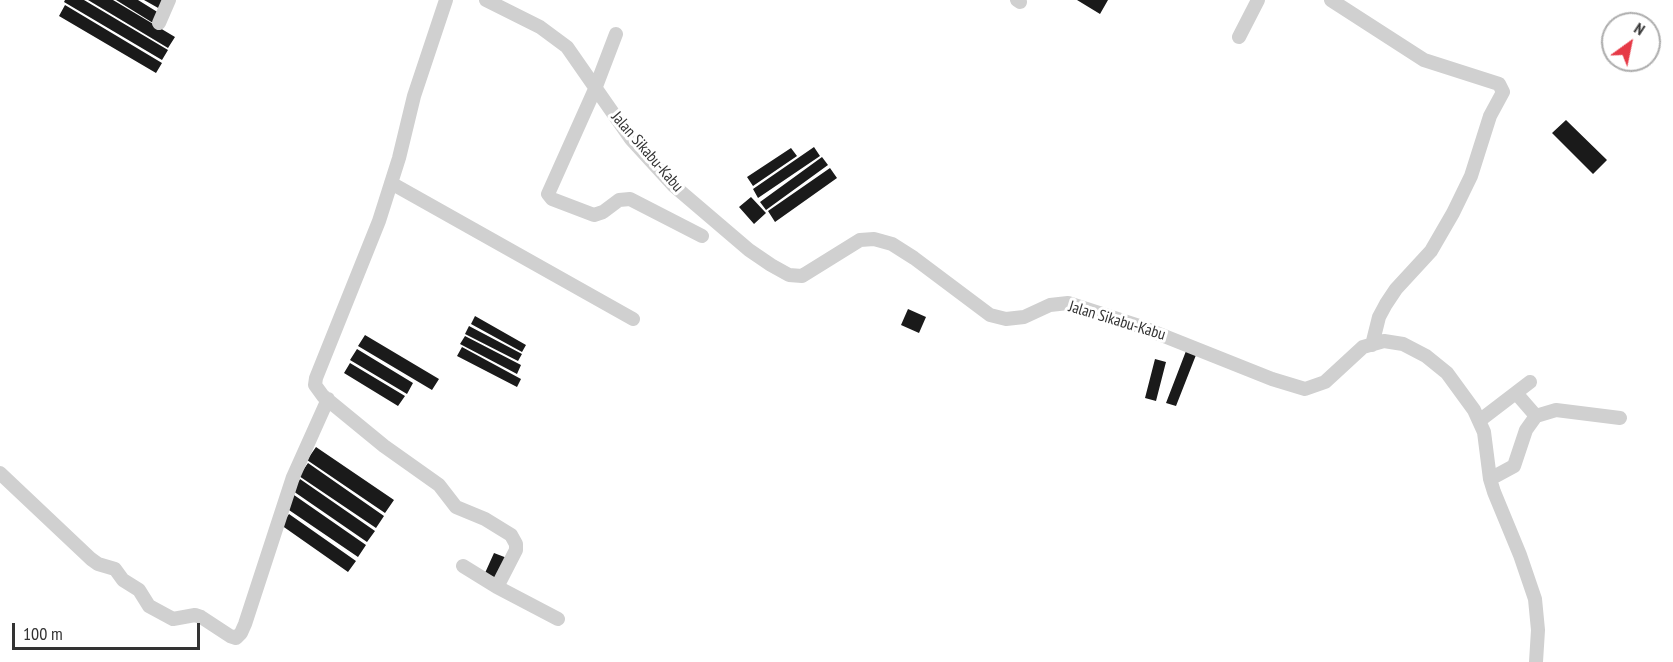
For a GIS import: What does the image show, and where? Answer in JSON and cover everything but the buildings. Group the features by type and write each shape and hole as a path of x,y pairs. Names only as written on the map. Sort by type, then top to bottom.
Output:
{"street":[{"path":"159,23 169,0"},
{"path":"446,0 414,96 379,221 315,385 384,447 439,485 456,507 485,519 511,535 516,544 516,550 497,587"},
{"name":"Jalan Sikabu-Kabu","path":"486,0 559,39 575,56 595,89 631,138 674,186 749,250 789,275 802,276 860,240 874,239 892,244 914,258 990,315 1006,319 1024,318 1050,306 1068,303 1138,326 1272,379 1305,389 1325,382 1363,347 1384,341 1403,344 1426,356 1447,373 1468,401 1484,432 1492,486 1535,599 1538,630 1536,662"},
{"path":"1239,37 1258,0"},
{"path":"1331,0 1424,60 1498,84 1503,92 1490,116 1471,176 1453,213 1431,251 1391,296 1379,317 1372,345"},
{"path":"616,34 595,89 548,191 550,197 594,215 603,212 619,200 630,199 702,236"},
{"path":"391,183 633,319"},
{"path":"1479,421 1530,382"},
{"path":"1516,393 1536,416"},
{"path":"0,473 91,559 98,564 115,569 123,580 139,591 149,606 173,620 195,615 201,617 236,638 245,624 293,477 328,399"},
{"path":"1492,486 1514,466 1526,430 1536,416 1556,410 1620,418"},
{"path":"463,566 558,619"}]}
